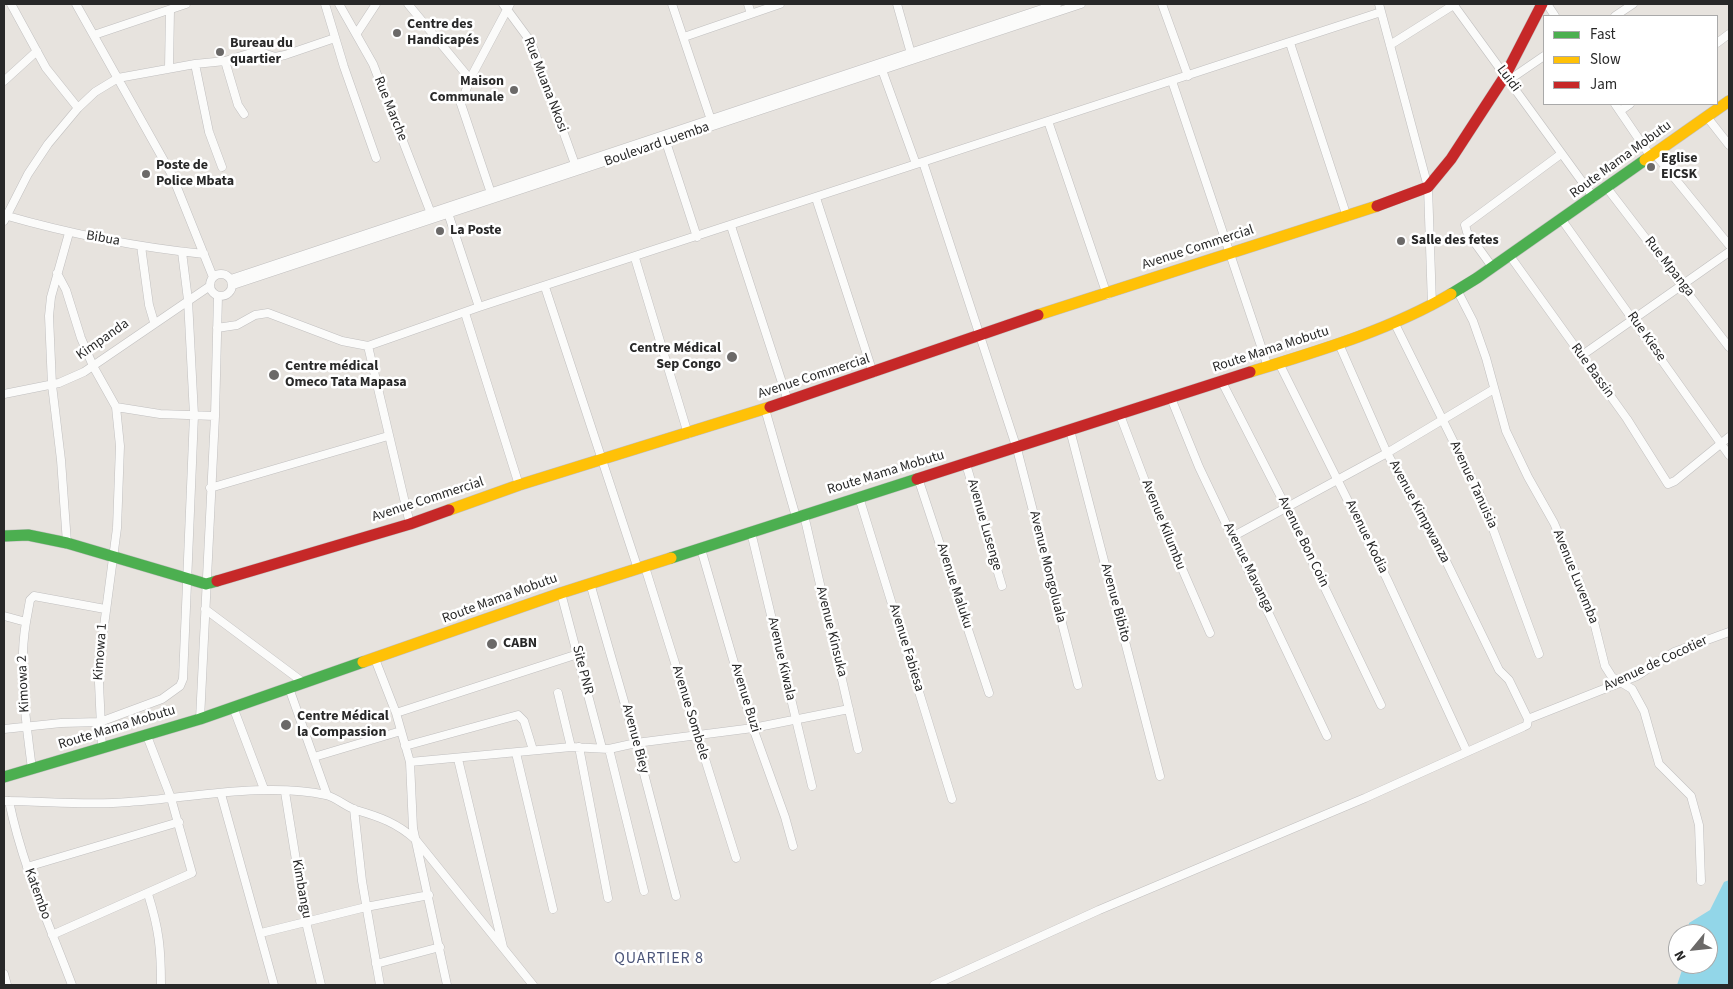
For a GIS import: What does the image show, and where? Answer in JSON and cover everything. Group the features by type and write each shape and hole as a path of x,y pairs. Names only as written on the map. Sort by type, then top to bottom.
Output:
{"street":[{"path":"11,4 46,68 78,108"},
{"path":"76,4 172,175 213,277 210,286 212,292 218,296 226,295 232,282 222,273 213,277"},
{"path":"94,34 186,4"},
{"path":"325,4 376,158"},
{"name":"Rue Marche","path":"339,4 350,26 357,33 372,64 432,215"},
{"path":"357,33 376,4"},
{"path":"408,4 470,79"},
{"path":"672,4 712,123"},
{"path":"748,4 751,14"},
{"path":"684,37 780,4"},
{"path":"898,4 912,56"},
{"name":"Boulevard Luemba","path":"232,282 912,56 1057,4"},
{"name":"Boulevard Luemba","path":"1049,8 1081,4"},
{"path":"1162,4 1188,76"},
{"path":"1379,4 1428,187 1432,305"},
{"path":"1390,45 1454,4"},
{"name":"Luidi","path":"1454,4 1594,198"},
{"path":"1428,187 1451,159 1507,78 1542,4"},
{"path":"1546,4 1554,15"},
{"path":"1616,15 1633,4"},
{"path":"491,195 462,104 470,79 507,5"},
{"name":"Rue Muana Nkosi","path":"507,5 531,42 576,168"},
{"path":"169,68 170,10"},
{"path":"217,328 237,325 255,316 268,313 342,341 368,346 465,312 635,258 1381,12"},
{"path":"1718,42 1729,34"},
{"path":"4,217 33,166 52,138 95,92 118,78 169,68 225,61 251,53 260,52 275,57 336,38"},
{"path":"1290,43 1347,217"},
{"path":"4,81 37,51"},
{"path":"1507,78 1543,57"},
{"path":"225,61 238,105 244,114"},
{"path":"195,64 209,132 222,167"},
{"name":"Avenue Mongoluala","path":"881,66 919,163 1018,448 1078,686"},
{"name":"Avenue Kodia","path":"1172,81 1230,253 1273,365 1337,479 1467,752"},
{"name":"Route Mama Mobutu","path":"4,777 200,719 590,583 642,568 1339,344 1432,305 1493,268 1729,101"},
{"path":"1616,105 1653,156 1729,245"},
{"path":"1620,111 1629,105"},
{"path":"1706,117 1729,145"},
{"path":"1048,121 1107,295"},
{"path":"665,138 697,237"},
{"path":"1493,268 1467,232 1466,225 1561,154"},
{"name":"Avenue Commercial","path":"206,584 410,524 603,458 688,434 788,402 979,334 1107,295 1230,253 1347,217 1428,187"},
{"name":"Rue Mpanga","path":"1607,188 1729,347"},
{"name":"Boulevard Luemba","path":"432,215 448,213 491,195"},
{"path":"816,198 873,373"},
{"path":"448,213 479,308"},
{"name":"Bibua","path":"4,217 69,233 142,246 204,254"},
{"name":"Rue Kiese","path":"1562,220 1729,455"},
{"path":"731,226 788,402"},
{"path":"67,543 61,460 52,385 49,316 57,273 69,233"},
{"path":"142,246 149,305 154,322"},
{"path":"4,729 61,723 100,722 162,699 180,686 183,679 194,415 188,300 182,252"},
{"path":"1581,356 1729,252"},
{"name":"Rue Bassin","path":"1510,256 1627,419 1668,484 1672,484 1721,444"},
{"path":"635,258 688,434"},
{"path":"57,273 66,290 81,338 93,366 116,407 160,414 215,416"},
{"name":"Kimpanda","path":"4,394 52,385 71,378 93,366 154,322 210,286"},
{"name":"Avenue Sombele","path":"545,287 642,568 736,858"},
{"name":"Avenue Luvemba","path":"1457,290 1473,321 1506,431 1528,477 1554,523 1580,584 1594,622 1605,666 1612,677 1632,689 1644,711 1659,764 1691,796 1699,825 1701,881"},
{"path":"200,719 215,416 218,296"},
{"path":"465,312 519,486"},
{"name":"Avenue Tanuisia","path":"1394,322 1482,499 1539,654"},
{"name":"Avenue Kimpwanza","path":"1339,344 1387,453 1445,560 1499,670 1509,680 1528,719"},
{"path":"368,346 410,524"},
{"name":"Avenue Bon Coin","path":"1222,382 1286,507 1381,705"},
{"path":"1232,537 1387,453 1494,389"},
{"name":"Avenue Mavanga","path":"1171,398 1199,467 1285,643 1327,736"},
{"name":"Kimowa 1","path":"102,749 100,656 105,609 115,556 120,446 116,407"},
{"name":"Avenue Kinsuka","path":"765,409 800,516 850,709 858,749"},
{"name":"Avenue Kilumbu","path":"1120,415 1150,497 1210,633"},
{"name":"Avenue Bibito","path":"1070,430 1160,776"},
{"path":"210,488 388,436"},
{"path":"1721,444 1729,437"},
{"name":"Avenue Lusenge","path":"966,464 1002,586"},
{"name":"Avenue Maluku","path":"918,478 989,693"},
{"name":"Avenue Fabiesa","path":"859,497 952,799"},
{"name":"Avenue Kiwala","path":"751,532 812,786"},
{"path":"4,536 28,535 67,543 206,584"},
{"name":"Avenue Buzi","path":"701,549 753,728 786,817 792,846"},
{"name":"Avenue Biey","path":"590,583 636,743 676,896"},
{"name":"Site PNR","path":"561,593 606,748 644,891"},
{"name":"Kimowa 2","path":"32,769 26,728 22,648 30,600 34,596 105,609"},
{"path":"205,609 304,683"},
{"path":"4,616 26,622"},
{"name":"Avenue de Cocotier","path":"1467,752 1527,725 1528,719 1653,667 1674,652 1729,632"},
{"path":"396,713 578,654"},
{"path":"375,659 396,713 410,762 416,840 448,985"},
{"path":"290,688 327,796"},
{"path":"558,693 575,747 608,898"},
{"path":"233,707 264,789"},
{"path":"410,762 575,747 606,748 753,728 850,709"},
{"path":"405,746 518,716 524,721 533,750"},
{"path":"314,757 400,731"},
{"path":"52,935 192,873 171,798 146,736"},
{"path":"934,985 1099,910 1366,798 1467,752"},
{"path":"516,753 553,909"},
{"path":"458,759 503,949"},
{"path":"6,801 66,804 128,803 264,789 327,796 354,809 393,822 416,840 534,985"},
{"name":"Kimbangu","path":"285,792 306,922 321,985"},
{"path":"221,794 274,985"},
{"name":"Katembo","path":"6,801 27,868 72,985"},
{"path":"354,809 366,907 380,985"},
{"path":"27,868 179,822"},
{"path":"148,894 156,917 162,949 161,985"},
{"path":"261,933 366,907 429,895"},
{"path":"376,964 440,947"},
{"path":"4,974 7,985"}],"water":[{"path":"1729,880 1729,985 1677,985 1681,974 1718,974 1718,924 1689,924 1710,910 1724,882"}],"traffic: fast":[{"path":"1451,294 1477,278 1645,160"},
{"path":"671,558 917,479"},
{"path":"4,536 28,535 67,543 206,584 217,581"},
{"path":"4,777 200,719 363,662"}],"traffic: slow":[{"path":"1645,160 1729,101"},
{"path":"1038,315 1377,206"},
{"path":"1250,372 1327,348 1379,329 1428,307 1451,294"},
{"path":"449,510 519,485 770,407"},
{"path":"363,662 561,593 671,558"}],"traffic: jam":[{"path":"1377,206 1428,187 1451,159 1505,76 1542,4"},
{"path":"770,407 1038,315"},
{"path":"917,479 1250,372"},
{"path":"217,581 410,524 449,510"}],"place":[{"name":"Centre des Handicapés","path":"397,33"},
{"name":"Bureau du quartier","path":"220,52"},
{"name":"Maison Communale","path":"514,90"},
{"name":"Eglise EICSK","path":"1651,167"},
{"name":"Poste de Police Mbata","path":"146,174"},
{"name":"La Poste","path":"440,231"},
{"name":"Salle des fetes","path":"1401,241"},
{"name":"Centre Médical Sep Congo","path":"732,357"},
{"name":"Centre médical Omeco Tata Mapasa","path":"274,375"},
{"name":"CABN","path":"492,644"},
{"name":"Centre Médical la Compassion","path":"286,725"}],"district":[{"name":"QUARTIER 8","path":"659,959"}]}
